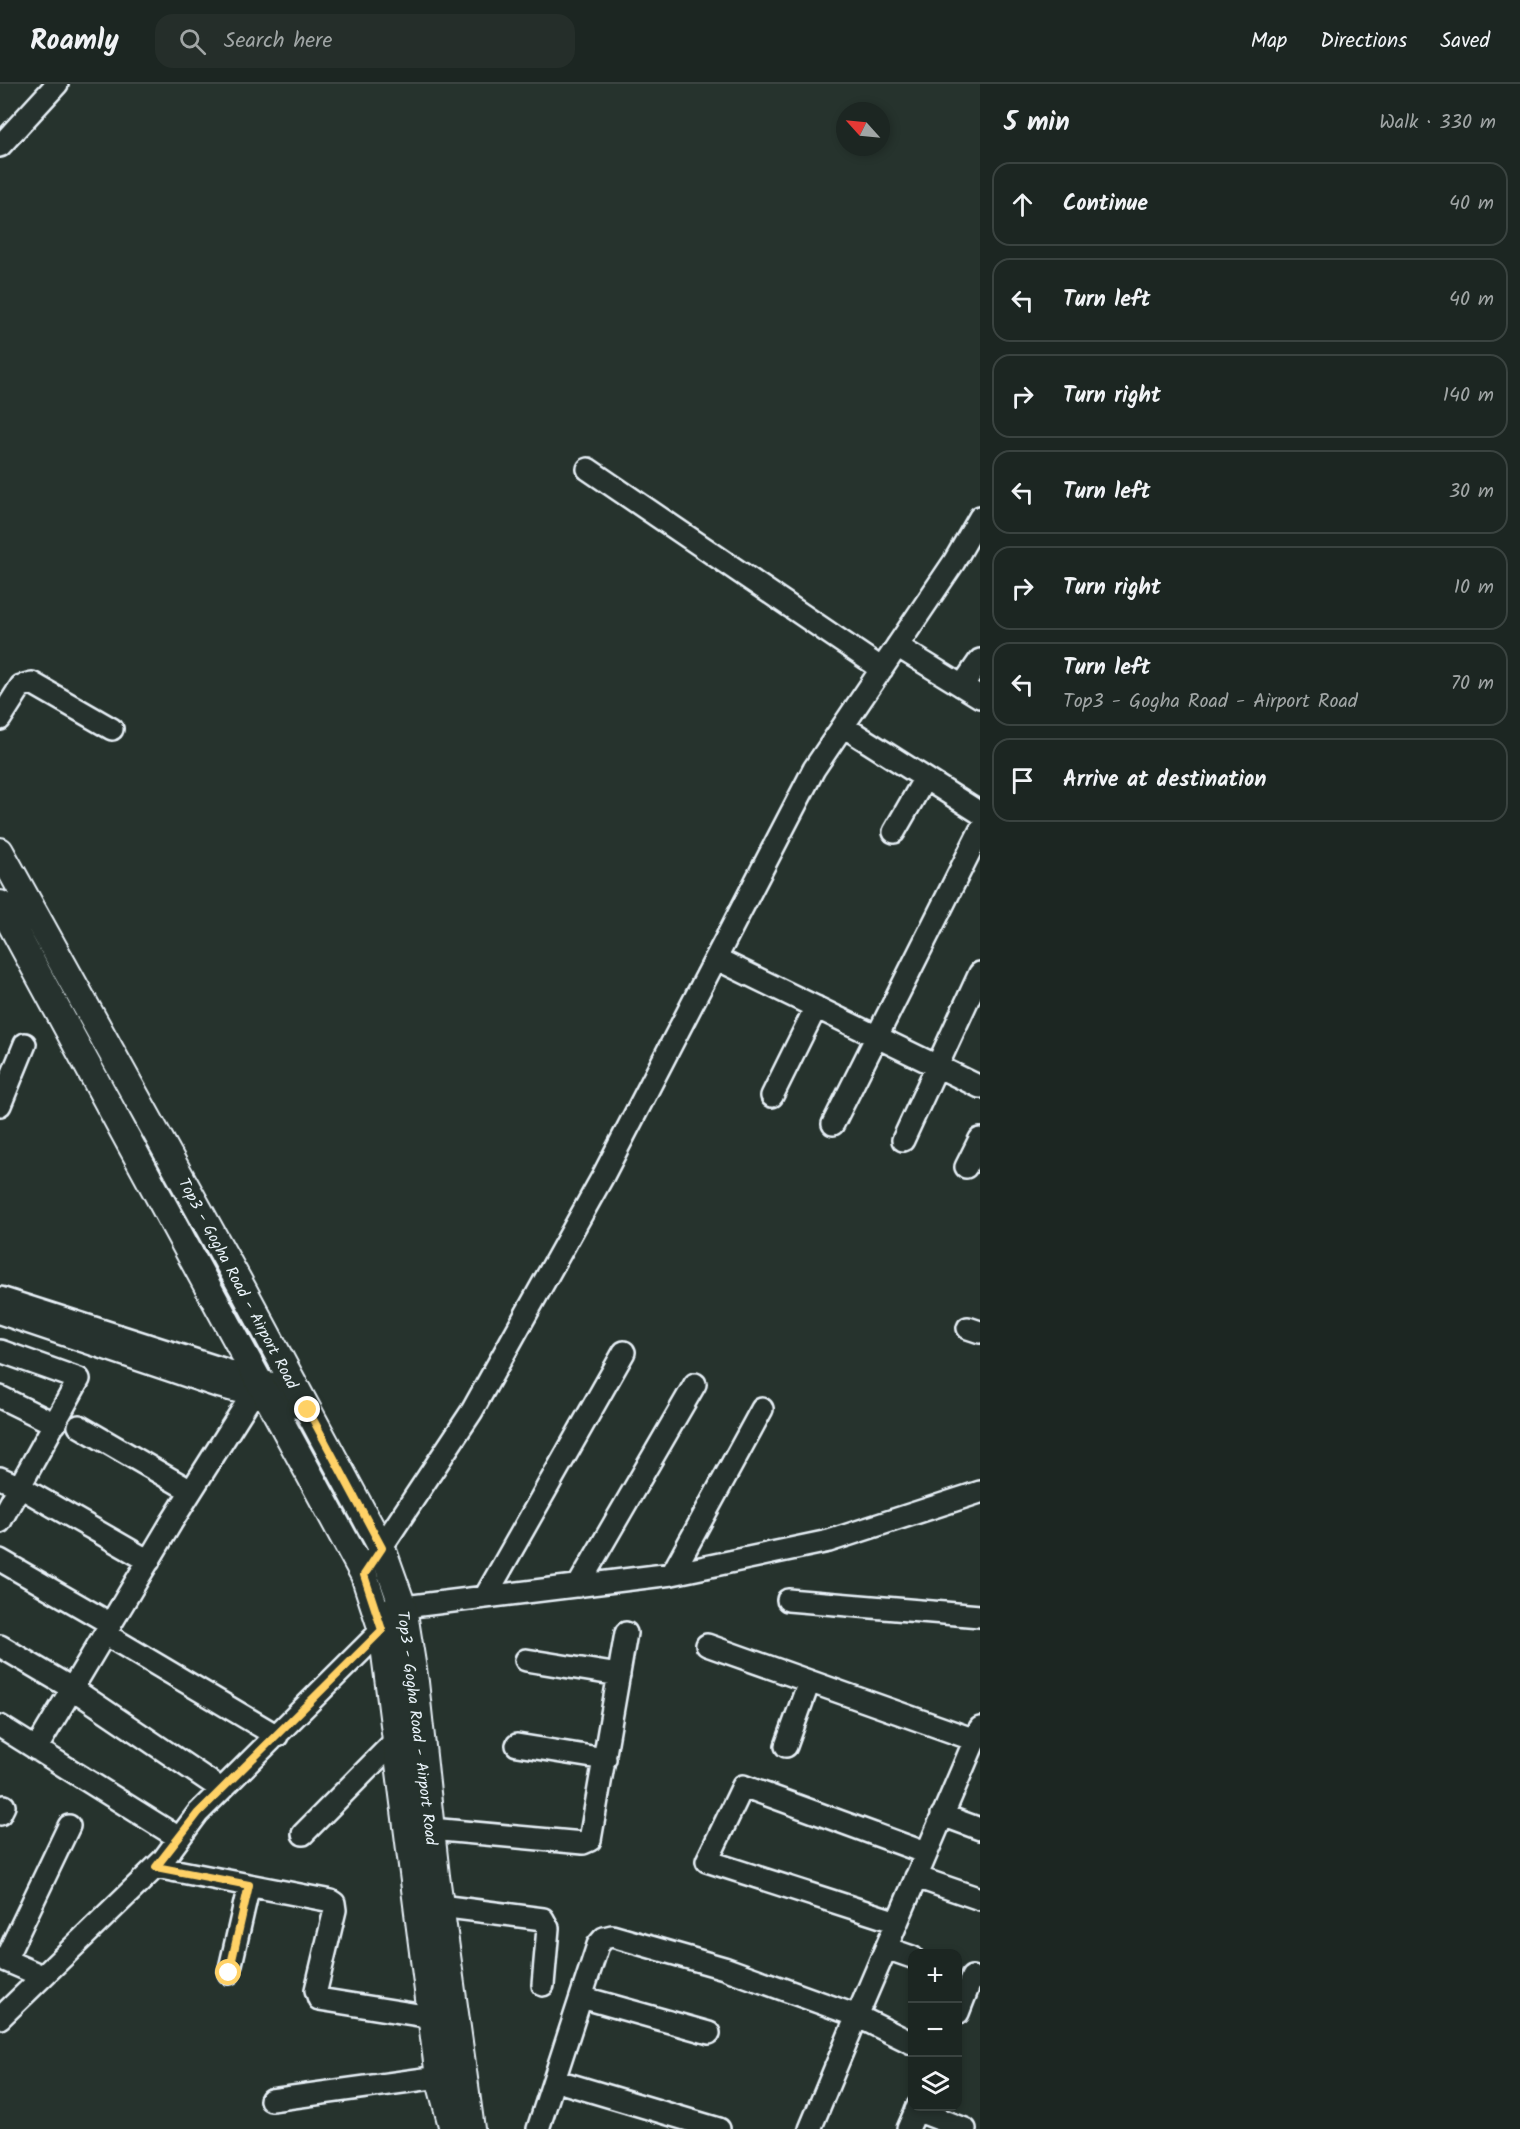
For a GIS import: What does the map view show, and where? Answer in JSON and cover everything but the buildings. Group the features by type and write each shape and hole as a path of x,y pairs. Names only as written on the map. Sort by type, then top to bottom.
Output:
{"main road":[{"name":"Top3 - Gogha Road - Airport Road","path":"0,850 382,1548 403,1607 415,1682 440,1906 471,2129"},
{"path":"0,904 259,1391 364,1575 378,1621 396,1740 439,2077 453,2129"}],"street":[{"path":"0,146 57,84"},
{"path":"588,469 882,669"},
{"path":"364,1575 472,1411 603,1176 814,769 954,562 979,519"},
{"path":"897,646 971,692 980,660"},
{"path":"0,718 21,686 32,683 112,729"},
{"path":"843,726 980,813"},
{"path":"894,832 925,778"},
{"path":"833,1124 980,831"},
{"path":"717,959 980,1087"},
{"path":"903,1140 980,973"},
{"path":"772,1096 816,1007"},
{"path":"0,1105 25,1044"},
{"path":"966,1167 980,1139"},
{"path":"0,1298 259,1391"},
{"path":"0,1313 259,1391 302,1400"},
{"path":"0,1351 79,1379 0,1522"},
{"path":"485,1597 624,1352"},
{"path":"578,1586 695,1383"},
{"path":"36,1749 191,1491 259,1391"},
{"path":"0,1397 55,1424"},
{"path":"672,1574 762,1409"},
{"path":"79,1426 191,1491"},
{"path":"0,1478 20,1487 149,1561"},
{"path":"0,2018 156,1867 198,1813 277,1736 378,1621 403,1607 672,1574 829,1541 980,1492"},
{"path":"0,1560 277,1736"},
{"path":"788,1600 980,1616"},
{"path":"431,1829 583,1843 590,1840 626,1633"},
{"path":"707,1645 809,1682 977,1734 973,1763 942,1815 810,2129"},
{"path":"0,1646 73,1689 221,1789"},
{"path":"526,1660 618,1675"},
{"path":"786,1746 809,1682"},
{"path":"0,1726 179,1838"},
{"path":"303,1834 396,1740"},
{"path":"517,1745 605,1759"},
{"path":"897,1922 707,1861 743,1786 926,1853"},
{"path":"942,1815 980,1829"},
{"path":"42,1976 2,1959 69,1826"},
{"path":"156,1867 334,1903 335,1910 316,1990 318,1999 431,2017"},
{"path":"916,1877 980,1899"},
{"path":"229,1973 249,1885"},
{"path":"440,1906 543,1919 548,1928 543,1985"},
{"path":"538,2129 598,1945 604,1938 612,1936 724,1968 857,2016 908,2041"},
{"path":"886,1948 908,1956"},
{"path":"961,2003 970,1977"},
{"path":"581,1996 709,2033"},
{"path":"271,2100 439,2077"},
{"path":"554,2080 719,2129"},
{"path":"914,2115 965,2129"}],"route":[{"path":"229,1973 249,1885 156,1867 198,1813 382,1630 364,1575 382,1548 308,1410"}]}
